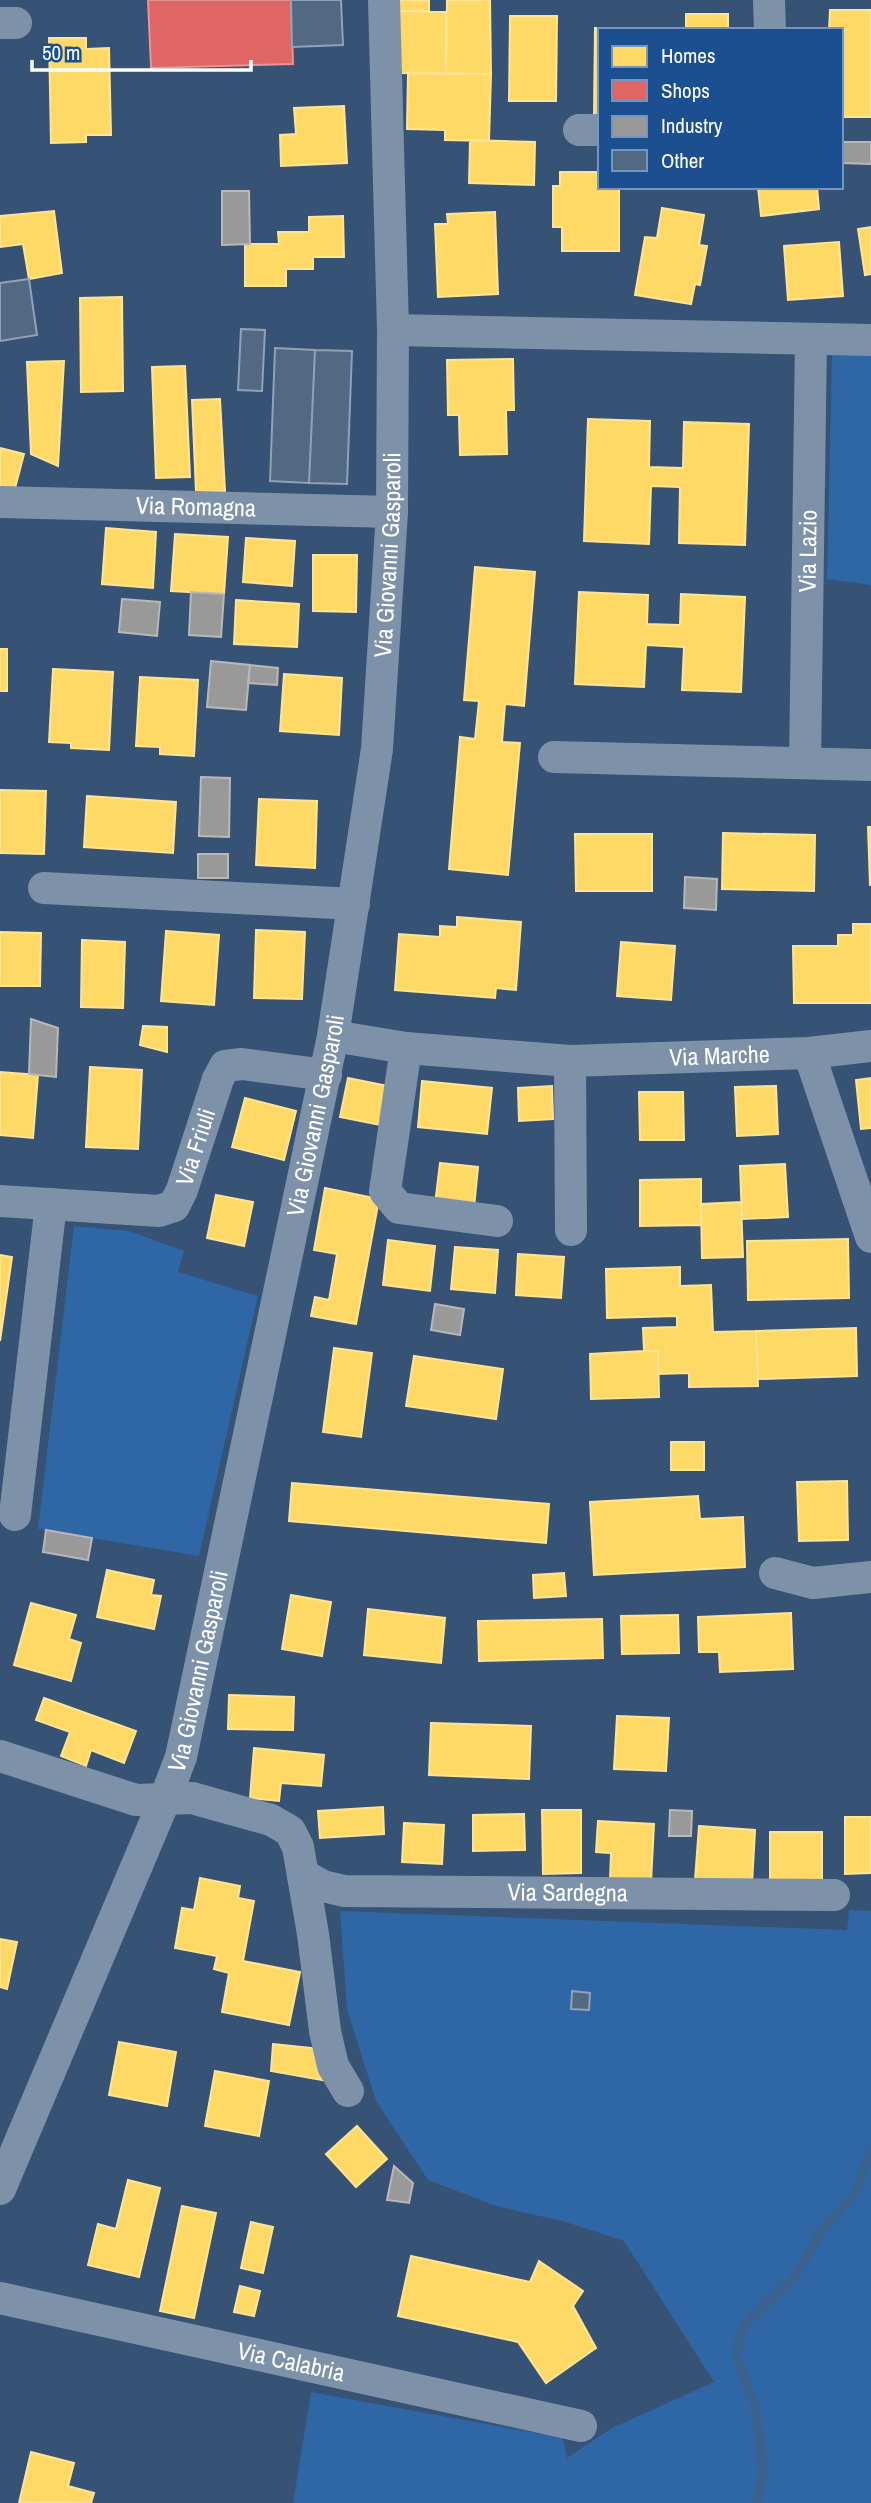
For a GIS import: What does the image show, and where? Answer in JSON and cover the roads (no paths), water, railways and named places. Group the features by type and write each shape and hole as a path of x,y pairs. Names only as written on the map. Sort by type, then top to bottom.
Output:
{"street":[{"name":"Via Giovanni Gasparoli","path":"0,2189 7,2153 166,1799 181,1756 333,1036 377,749 392,512 393,330 384,0"},
{"path":"769,0 770,28"},
{"path":"393,330 871,340"},
{"name":"Via Lazio","path":"806,764 811,340"},
{"name":"Via Romagna","path":"0,502 392,512"},
{"path":"554,757 871,765"},
{"path":"44,888 354,904"},
{"name":"Via Marche","path":"333,1036 406,1048 570,1061 809,1053 871,1046"},
{"path":"406,1048 385,1191 399,1209 498,1221"},
{"path":"809,1053 871,1237"},
{"path":"570,1061 571,1230"},
{"name":"Via Friuli","path":"0,1201 159,1211 174,1206 182,1190 218,1079 225,1066 242,1064 326,1075"},
{"path":"15,1515 51,1204"},
{"path":"775,1573 813,1583 871,1577"},
{"path":"0,1756 136,1800 192,1798 271,1820 290,1831 298,1847 303,1875 325,2031 333,2066 348,2091"},
{"name":"Via Sardegna","path":"303,1875 323,1886 344,1891 834,1895"},
{"name":"Via Calabria","path":"0,2298 581,2426"}],"waterway":[{"path":"757,2503 763,2469 755,2406 736,2355 742,2327 795,2277 821,2231 856,2192 871,2149"}]}
